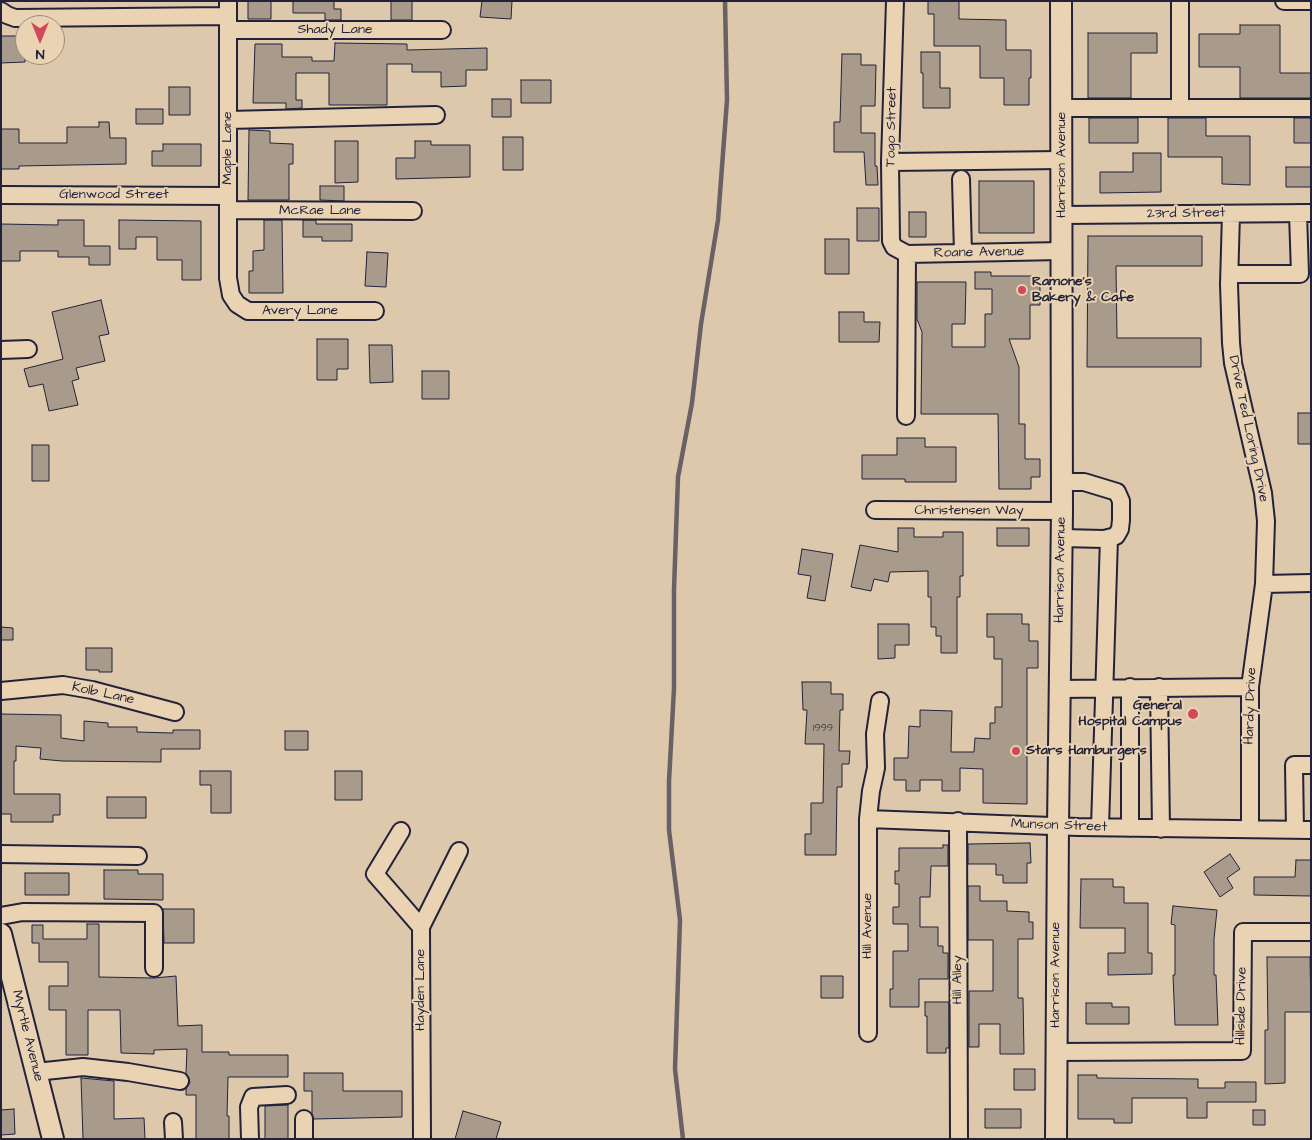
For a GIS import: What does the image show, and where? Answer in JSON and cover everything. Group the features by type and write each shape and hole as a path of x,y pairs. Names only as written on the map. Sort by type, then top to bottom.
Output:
{"main road":[{"name":"Harrison Avenue","path":"1056,1139 1062,538 1061,1"},
{"name":"Myrtle Avenue","path":"1,934 53,1139"}],"street":[{"name":"Togo Street","path":"895,1 890,162 891,241 902,252 906,416"},
{"path":"1180,1 1180,108"},
{"path":"1284,1 1311,2"},
{"name":"Shady Lane","path":"1,11 15,18 228,16 442,30"},
{"name":"Maple Lane","path":"228,16 228,278 231,295"},
{"path":"1062,108 1311,108"},
{"path":"228,120 436,115"},
{"path":"890,162 1062,160"},
{"path":"961,179 963,253"},
{"name":"Glenwood Street","path":"1,195 228,203"},
{"name":"McRae Lane","path":"228,203 413,212"},
{"path":"1230,274 1300,274 1304,213"},
{"name":"23rd Street","path":"1062,215 1304,213"},
{"name":"Drive Ted Loring Drive","path":"1231,214 1230,324 1233,363 1265,508 1264,584"},
{"name":"Roane Avenue","path":"902,252 1062,251"},
{"name":"Avery Lane","path":"231,295 237,304 248,310 375,311"},
{"path":"1,350 28,350"},
{"path":"1062,482 1084,482 1117,492 1121,501 1120,529 1116,536 1109,538 1062,538"},
{"name":"Christensen Way","path":"875,510 1062,511"},
{"path":"1100,828 1109,538"},
{"path":"1264,584 1311,583"},
{"name":"Hardy Drive","path":"1250,829 1250,687 1264,584"},
{"name":"Kolb Lane","path":"1,691 63,686 92,690 175,712"},
{"path":"1130,687 1130,828"},
{"path":"1159,687 1161,829"},
{"path":"1060,689 1250,687"},
{"name":"Hill Avenue","path":"868,1032 868,819 876,768 875,734 880,701"},
{"path":"1303,830 1294,764 1311,765"},
{"name":"Munson Street","path":"868,819 1100,828 1303,830"},
{"name":"Hill Alley","path":"958,822 959,1139"},
{"path":"401,831 375,874 421,928"},
{"name":"Hayden Lane","path":"422,1139 421,928 459,851"},
{"path":"1,854 138,856"},
{"path":"1,916 23,912 154,913 154,968"},
{"name":"Hillside Drive","path":"1056,1052 1242,1052 1243,932 1311,932"},
{"path":"36,1072 83,1067 180,1081"},
{"path":"250,1139 250,1106 253,1097 287,1095"},
{"path":"304,1119 304,1139"},
{"path":"173,1122 174,1139"}],"building":[{"path":"248,1 271,1 271,19 248,19"},
{"path":"293,1 334,1 334,9 341,9 341,20 325,20 325,13 293,13"},
{"path":"391,1 412,1 412,20 391,20"},
{"path":"482,1 512,1 511,19 480,17"},
{"path":"928,1 959,1 959,19 1006,20 1006,50 1031,50 1029,105 1004,105 1004,78 980,78 980,46 934,46 934,14 928,14"},
{"path":"1240,25 1280,25 1280,73 1311,73 1311,98 1240,98 1240,67 1199,67 1199,34 1240,34"},
{"path":"1088,33 1157,33 1157,53 1131,53 1131,98 1088,98"},
{"path":"1,36 15,36 15,62 1,63"},
{"path":"335,43 407,44 407,50 487,48 487,70 466,70 466,86 441,87 441,72 412,72 412,64 387,64 387,105 329,105 329,73 296,73 296,100 302,100 302,108 286,109 286,103 253,103 255,44 282,44 282,57 312,57 312,61 334,61"},
{"path":"921,52 940,52 940,88 950,88 950,108 923,108"},
{"path":"842,54 861,54 861,65 876,65 875,106 861,106 861,133 875,133 875,166 877,166 878,185 866,185 864,152 834,152 834,122 840,122"},
{"path":"521,80 551,80 551,103 521,103"},
{"path":"169,87 190,87 190,115 169,115"},
{"path":"492,99 511,99 511,117 492,117"},
{"path":"136,109 163,109 163,124 136,124"},
{"path":"1089,118 1138,118 1138,143 1089,143"},
{"path":"1168,118 1206,118 1206,136 1250,136 1250,185 1222,184 1222,157 1168,157"},
{"path":"1294,118 1311,118 1311,143 1294,143"},
{"path":"99,122 109,122 110,138 126,138 126,164 19,166 19,169 1,169 1,129 19,129 19,143 67,143 67,127 99,127"},
{"path":"249,130 270,131 270,143 293,144 293,164 289,164 289,200 248,200"},
{"path":"503,137 523,137 523,170 503,170"},
{"path":"335,141 358,141 358,182 335,183"},
{"path":"415,141 431,141 431,145 470,145 470,177 396,179 396,158 415,158"},
{"path":"163,144 201,144 201,166 152,166 152,151 163,151"},
{"path":"1133,153 1161,153 1161,192 1100,193 1100,172 1133,172"},
{"path":"1286,167 1311,167 1311,187 1286,187"},
{"path":"979,181 1034,181 1034,233 979,233"},
{"path":"320,186 344,186 344,201 320,200"},
{"path":"857,208 879,208 879,241 857,241"},
{"path":"909,212 926,212 926,237 909,237"},
{"path":"58,220 84,220 84,246 110,246 110,265 89,265 89,257 58,257 58,251 20,251 20,261 1,261 1,224 58,225"},
{"path":"119,220 201,221 201,280 182,280 182,260 157,260 157,237 136,237 136,249 119,249"},
{"path":"264,220 282,220 283,293 249,293 249,271 253,271 253,251 264,250"},
{"path":"303,220 316,220 316,224 352,224 352,241 322,241 322,237 303,237"},
{"path":"1088,236 1202,236 1202,266 1116,266 1117,338 1201,338 1201,367 1087,367"},
{"path":"825,239 849,239 849,274 825,274"},
{"path":"367,252 388,253 386,287 365,286"},
{"path":"975,272 991,272 991,276 1040,276 1040,305 1030,305 1030,339 1009,339 1019,367 1019,424 1025,424 1025,459 1040,459 1040,477 1031,477 1031,489 999,489 998,414 921,414 922,332 917,319 917,282 966,282 965,324 952,324 952,347 985,347 985,314 992,314 992,289 975,289"},
{"path":"101,300 109,334 99,336 105,361 76,368 79,379 72,381 78,405 49,411 43,384 29,387 24,369 63,359 52,312"},
{"path":"839,312 864,312 864,322 880,322 879,342 839,342"},
{"path":"317,339 348,339 348,369 337,369 337,380 317,380"},
{"path":"369,345 392,345 393,382 370,383"},
{"path":"422,371 449,371 449,399 422,399"},
{"path":"1298,413 1311,413 1311,444 1298,444"},
{"path":"897,438 925,438 925,447 956,447 956,482 905,482 905,479 862,479 862,455 897,455"},
{"path":"32,445 49,445 49,481 32,481"},
{"path":"898,528 914,528 914,537 943,537 943,532 963,532 963,576 960,576 960,597 957,597 957,653 941,653 941,636 936,636 936,627 931,627 931,597 928,597 928,571 890,572 888,582 874,579 871,591 851,587 860,545 898,552"},
{"path":"997,528 1029,528 1029,546 997,546"},
{"path":"802,549 833,554 825,601 807,598 811,576 798,574"},
{"path":"987,614 1022,614 1022,624 1029,624 1029,641 1038,641 1038,668 1027,668 1027,804 983,803 983,769 960,768 960,791 942,791 942,780 920,780 920,791 906,791 906,780 894,780 894,758 908,758 909,726 920,727 920,710 952,711 951,752 974,752 975,738 990,739 990,723 995,723 995,707 1002,707 1002,659 994,659 994,637 987,637"},
{"path":"878,624 909,624 909,645 895,645 895,658 878,659"},
{"path":"1,627 13,628 13,640 1,640"},
{"path":"86,648 112,648 112,672 86,670"},
{"path":"802,682 831,682 831,694 843,694 843,710 840,710 839,751 850,751 849,764 842,764 842,787 837,787 836,855 805,855 805,834 811,834 811,803 823,803 824,744 805,744 807,710 803,710"},
{"path":"1,714 61,715 61,738 84,741 84,721 108,723 108,727 137,727 137,732 173,733 173,730 200,730 200,749 161,749 161,762 62,761 40,759 41,748 16,746 14,794 60,794 60,815 53,815 53,822 11,822 11,814 1,814"},
{"path":"285,731 308,731 308,750 285,750"},
{"path":"200,771 231,771 231,813 211,813 211,785 200,785"},
{"path":"335,771 362,771 362,800 335,800"},
{"path":"107,797 146,797 146,818 107,818"},
{"path":"1030,843 1031,863 1027,863 1027,883 1003,883 1003,875 996,875 996,864 968,864 968,844"},
{"path":"943,845 948,845 948,866 931,866 930,897 920,897 920,927 938,927 938,946 943,946 943,953 948,953 948,979 919,979 919,1007 890,1007 890,989 893,989 893,951 908,951 908,924 893,924 893,907 899,907 899,884 895,884 895,871 899,871 899,848 943,848"},
{"path":"1230,854 1240,869 1227,878 1233,888 1220,897 1204,872"},
{"path":"1296,860 1311,860 1311,896 1254,895 1254,877 1295,877"},
{"path":"104,870 138,870 138,874 163,874 163,900 104,899"},
{"path":"25,873 69,873 69,895 25,895"},
{"path":"1081,879 1113,879 1113,887 1124,887 1124,903 1148,903 1148,953 1152,953 1152,974 1108,975 1108,953 1125,953 1125,928 1080,928"},
{"path":"968,886 980,886 980,901 1007,901 1007,911 1029,912 1029,922 1033,922 1033,939 1018,939 1018,998 1023,998 1024,1054 1000,1054 1000,1024 979,1024 979,1047 969,1047 969,991 993,991 993,940 968,940"},
{"path":"1173,906 1217,910 1214,939 1214,975 1216,975 1218,1025 1175,1025 1173,975 1175,975 1175,925 1171,924"},
{"path":"163,909 194,909 194,943 164,943"},
{"path":"87,924 99,924 99,977 154,978 176,976 178,1026 202,1025 202,1052 229,1052 229,1055 288,1055 288,1077 228,1077 227,1116 229,1116 229,1139 196,1139 196,1095 186,1095 186,1089 190,1082 186,1073 187,1049 154,1050 154,1054 121,1053 120,1010 88,1010 88,1055 66,1055 66,1010 49,1010 49,986 68,986 68,962 39,962 39,943 32,943 32,925 43,925 43,939 87,939"},
{"path":"1267,957 1310,957 1311,1012 1285,1012 1285,1083 1265,1084 1265,1030 1268,1030"},
{"path":"821,976 843,976 843,998 821,998"},
{"path":"925,1002 949,1002 949,1048 946,1048 946,1053 927,1053"},
{"path":"1086,1003 1112,1003 1112,1007 1129,1007 1129,1024 1086,1024"},
{"path":"1014,1069 1035,1069 1035,1090 1014,1090"},
{"path":"304,1073 343,1073 343,1091 402,1091 402,1117 314,1119 312,1114 312,1091 304,1091"},
{"path":"1078,1075 1097,1075 1097,1078 1198,1079 1198,1088 1225,1088 1225,1082 1256,1082 1256,1102 1207,1102 1207,1118 1187,1118 1187,1098 1132,1098 1132,1123 1114,1123 1114,1119 1078,1119"},
{"path":"81,1078 114,1081 114,1119 144,1118 145,1139 83,1139"},
{"path":"288,1105 288,1139 265,1139 265,1106"},
{"path":"14,1109 15,1134 1,1135 1,1110"},
{"path":"985,1109 1021,1109 1021,1128 985,1128"},
{"path":"1253,1110 1265,1110 1265,1125 1253,1125"},
{"path":"463,1111 501,1122 496,1139 455,1139"}],"waterway":[{"path":"683,1139 675,1069 680,920 669,830 678,477 692,403 701,324 718,220 727,100 725,1"}],"place":[{"name":"Ramone's Bakery & Cafe","path":"1022,290"},
{"name":"General Hospital Campus","path":"1193,714"},
{"name":"Stars Hamburgers","path":"1016,751"}]}
